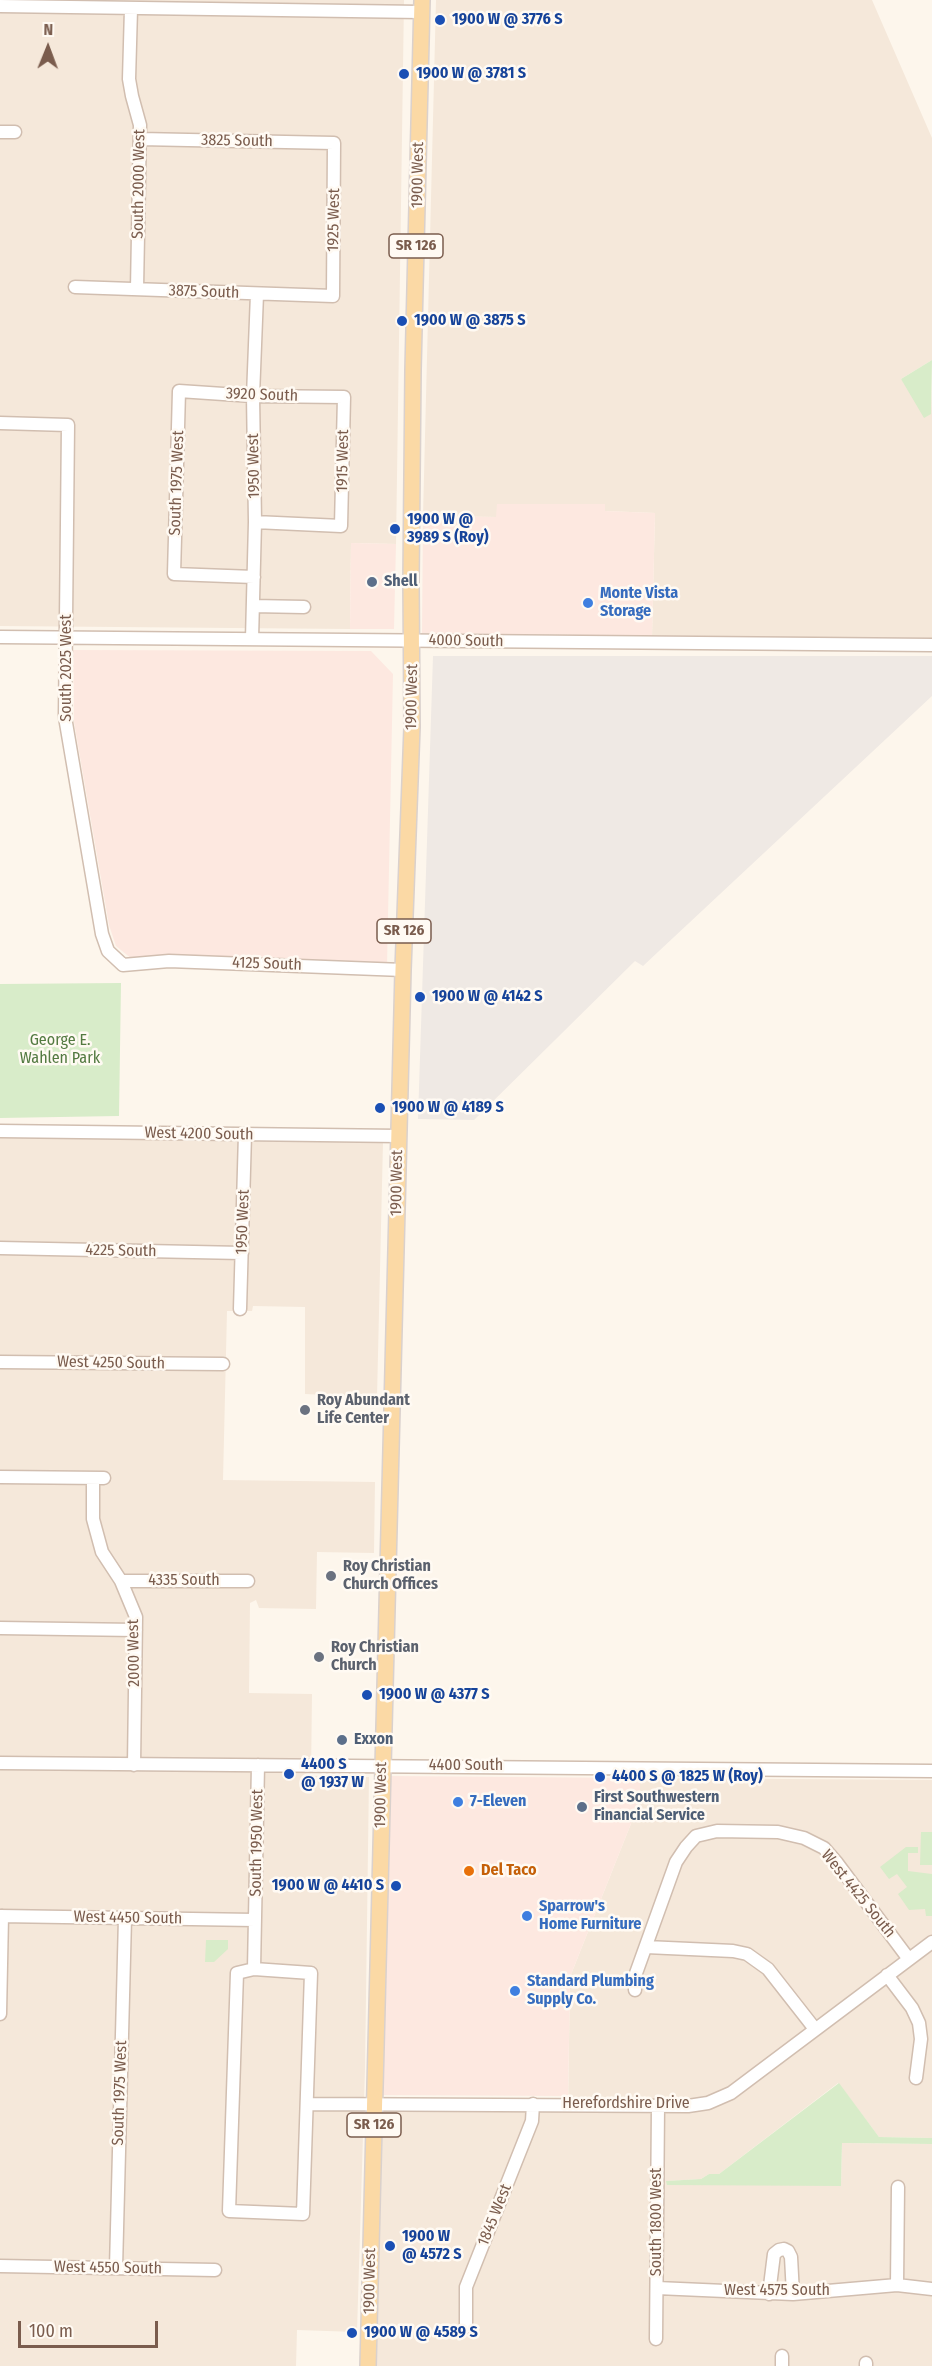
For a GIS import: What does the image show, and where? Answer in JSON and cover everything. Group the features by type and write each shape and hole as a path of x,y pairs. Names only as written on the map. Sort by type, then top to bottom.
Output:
{"main road":[{"name":"1900 West","path":"368,2366 403,970 412,727 413,370 421,6"}],"street":[{"path":"0,6 84,4 131,9 421,6"},
{"name":"South 2000 West","path":"131,9 129,79 139,118 140,139 137,289"},
{"path":"0,132 15,132"},
{"name":"3825 South","path":"140,139 334,143"},
{"name":"1925 West","path":"333,296 334,143"},
{"name":"3875 South","path":"75,287 333,296"},
{"name":"1950 West","path":"252,639 255,522 253,396 257,294"},
{"name":"3920 South","path":"179,391 253,396 344,397"},
{"name":"South 1975 West","path":"179,391 174,574 254,577"},
{"name":"1915 West","path":"255,522 341,526 344,397"},
{"name":"South 2025 West","path":"0,423 68,425 65,717 102,934 108,951 123,965 131,964"},
{"path":"253,606 304,607"},
{"name":"4000 South","path":"0,637 932,645"},
{"name":"4125 South","path":"131,964 169,962 403,970"},
{"name":"West 4200 South","path":"0,1131 399,1136"},
{"name":"1950 West","path":"240,1309 245,1134"},
{"name":"4225 South","path":"0,1248 242,1253"},
{"name":"West 4250 South","path":"0,1362 223,1364"},
{"name":"2000 West","path":"0,1477 99,1478 93,1519 102,1552 121,1581 136,1617 134,1765"},
{"name":"4335 South","path":"121,1581 248,1581"},
{"path":"0,1628 136,1630"},
{"name":"4400 South","path":"0,1763 932,1771"},
{"name":"South 1950 West","path":"254,1970 258,1765"},
{"name":"West 4425 South","path":"646,1947 676,1862 696,1836 717,1831 778,1832 804,1838 824,1848 908,1958"},
{"path":"0,2014 1,1916"},
{"name":"West 4450 South","path":"1,1916 255,1920"},
{"name":"South 1975 West","path":"116,2268 125,1918"},
{"name":"Herefordshire Drive","path":"307,2104 688,2106 708,2103 731,2093 932,1941"},
{"path":"635,1990 635,1976 646,1947 733,1951 747,1954 768,1969 815,2030"},
{"path":"254,1970 311,1973 303,2214 229,2211 237,1973 254,1970"},
{"path":"887,1975 912,2008 919,2023 921,2039 916,2078"},
{"name":"1845 West","path":"466,2326 466,2288 532,2121 533,2104"},
{"name":"South 1800 West","path":"656,2339 658,2106"},
{"path":"897,2285 898,2187"},
{"path":"769,2294 774,2254 784,2249 791,2257 793,2294"},
{"name":"West 4550 South","path":"0,2266 215,2270"},
{"name":"West 4575 South","path":"657,2288 769,2294 897,2285 932,2289"}],"shaded area":[{"path":"0,0 404,0 396,544 351,543 350,629 0,626"},
{"path":"436,0 872,0 932,138 932,360 901,379 931,414 932,387 932,640 652,636 655,513 605,511 604,504 498,504 497,517 423,516"},
{"path":"497,504 605,504 605,511 655,513 652,636 422,633 423,516 496,517"},
{"path":"351,543 396,544 394,629 350,629"},
{"path":"73,650 371,651 393,674 387,966 138,964 116,946 109,925 74,722"},
{"path":"433,656 932,656 932,696 643,966 635,961 474,1120 418,1119"},
{"path":"0,1136 383,1142 377,1397 305,1394 305,1307 253,1306 252,1311 227,1311 223,1480 375,1482 374,1553 317,1552 316,1609 259,1608 256,1600 250,1603 249,1693 312,1694 311,1776 369,1777 365,2069 357,2332 297,2330 296,2366 0,2366"},
{"path":"388,1776 640,1778 640,1801 570,1977 568,2096 379,2095"},
{"path":"640,1778 932,1780 932,2138 879,2137 838,2083 719,2174 709,2174 701,2179 667,2181 841,2185 842,2143 932,2144 932,2366 376,2366 379,2107 568,2111 570,1977 640,1801"}],"green space":[{"path":"932,360 931,414 924,418 901,379"},
{"name":"George E. Wahlen Park","path":"121,983 119,1116 0,1118 0,984"},
{"path":"921,1832 932,1832 932,1865 920,1865"},
{"path":"906,1847 918,1847 918,1853 908,1853 908,1871 932,1874 932,1916 926,1916 925,1909 909,1910 898,1894 907,1887 897,1874 889,1879 880,1867"},
{"path":"206,1940 228,1940 228,1949 214,1962 205,1962"},
{"path":"839,2083 879,2137 932,2138 932,2144 842,2143 841,2186 667,2185 666,2181 701,2179 709,2174 719,2174"}],"place":[{"name":"1900 W @ 3776 S","path":"440,20"},
{"name":"1900 W @ 3781 S","path":"404,74"},
{"name":"1900 W @ 3875 S","path":"402,321"},
{"name":"1900 W @ 3989 S (Roy)","path":"395,529"},
{"name":"Shell","path":"372,582"},
{"name":"Monte Vista Storage","path":"588,603"},
{"name":"1900 W @ 4142 S","path":"420,997"},
{"name":"1900 W @ 4189 S","path":"380,1108"},
{"name":"Roy Abundant Life Center","path":"305,1410"},
{"name":"Roy Christian Church Offices","path":"331,1576"},
{"name":"Roy Christian Church","path":"319,1657"},
{"name":"1900 W @ 4377 S","path":"367,1695"},
{"name":"Exxon","path":"342,1740"},
{"name":"4400 S @ 1937 W","path":"289,1774"},
{"name":"4400 S @ 1825 W (Roy)","path":"600,1777"},
{"name":"7-Eleven","path":"458,1802"},
{"name":"First Southwestern Financial Service","path":"582,1807"},
{"name":"Del Taco","path":"469,1871"},
{"name":"1900 W @ 4410 S","path":"396,1886"},
{"name":"Sparrow's Home Furniture","path":"527,1916"},
{"name":"Standard Plumbing Supply Co.","path":"515,1991"},
{"name":"1900 W @ 4572 S","path":"390,2246"},
{"name":"1900 W @ 4589 S","path":"352,2333"}]}
